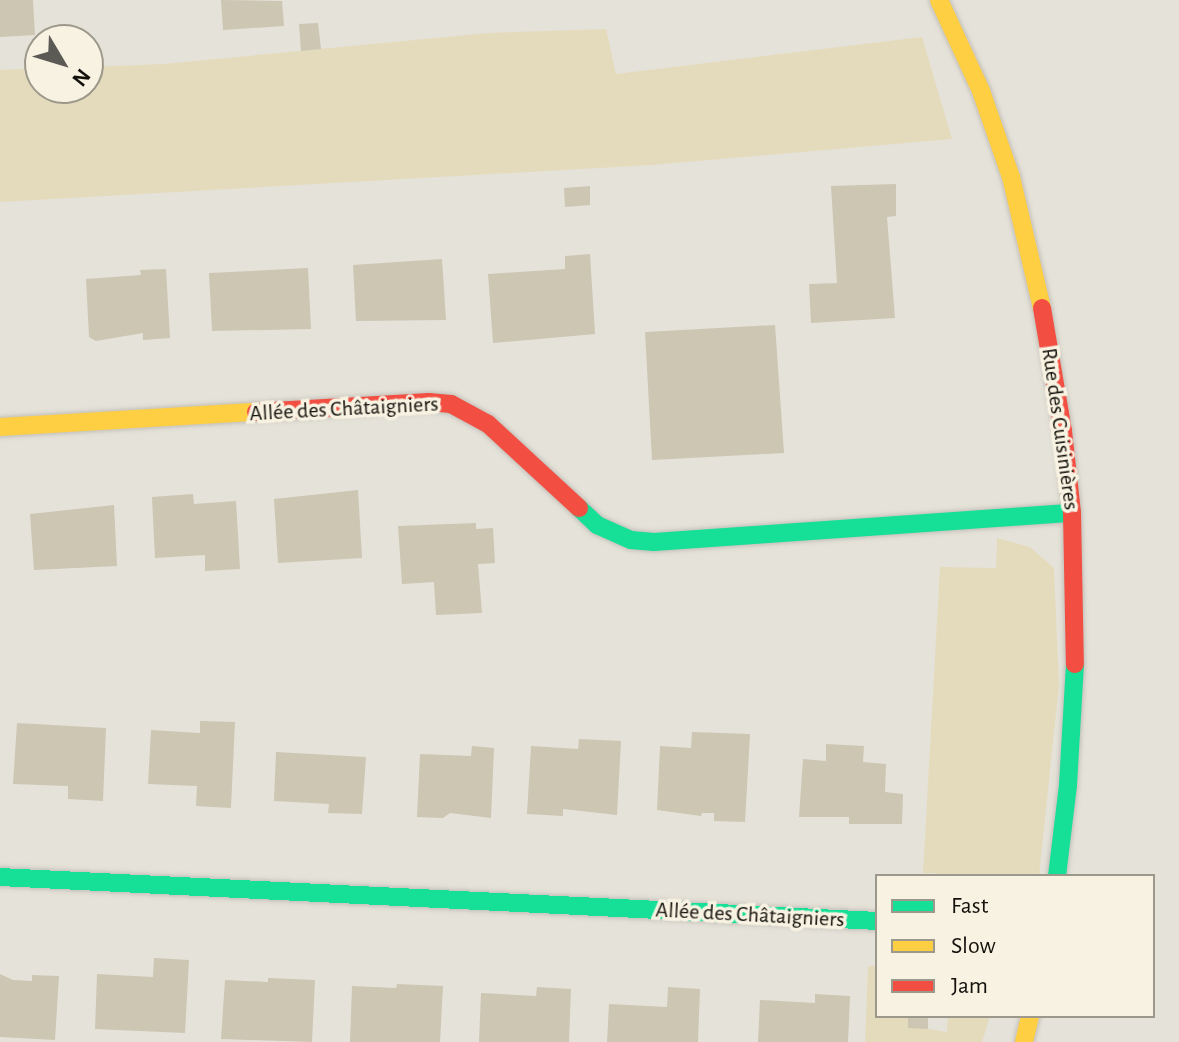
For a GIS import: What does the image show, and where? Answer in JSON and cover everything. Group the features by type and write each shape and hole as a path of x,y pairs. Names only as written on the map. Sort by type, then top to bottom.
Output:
{"street":[{"name":"Rue des Cuisinières","path":"939,0 989,111 1018,203 1046,326 1072,513 1077,608 1075,695 1057,874"},
{"name":"Allée des Châtaigniers","path":"0,427 441,402 479,417 586,516 608,532 631,540 654,542 1072,513"},
{"name":"Allée des Châtaigniers","path":"0,877 875,921"},
{"path":"1024,1042 1030,1018"}],"shaded area":[{"path":"606,29 616,74 922,37 952,139 652,165 0,202 0,70 24,69 24,104 104,104 104,66 163,64 488,33"},
{"path":"997,538 1030,547 1054,568 1059,685 1039,874 923,873 940,567 996,568"},
{"path":"868,966 875,966 875,1018 911,1018 928,1029 947,1032 948,1018 989,1018 982,1042 865,1042"}],"building":[{"path":"0,0 33,0 34,24 24,24 24,36 0,37"},
{"path":"221,0 282,1 284,26 223,30"},
{"path":"318,23 321,49 301,51 299,24"},
{"path":"896,184 896,216 887,217 895,318 811,323 809,284 837,283 831,186"},
{"path":"590,186 590,205 565,207 564,188"},
{"path":"590,254 595,334 493,343 488,274 565,269 565,256"},
{"path":"442,259 446,320 356,321 353,265"},
{"path":"308,268 311,329 212,331 209,273"},
{"path":"166,269 170,338 143,340 143,333 96,341 89,337 86,279 141,275 140,270"},
{"path":"775,325 784,453 652,460 645,332"},
{"path":"358,490 362,558 278,563 274,499"},
{"path":"193,494 194,504 236,501 240,569 205,571 205,555 155,558 152,497"},
{"path":"114,505 117,566 34,570 30,514"},
{"path":"476,523 476,529 493,528 495,563 478,564 482,613 436,615 434,582 402,584 398,526"},
{"path":"200,721 235,722 231,808 196,806 197,786 148,784 151,730 200,733"},
{"path":"17,723 106,728 103,801 68,799 68,786 13,784"},
{"path":"692,732 750,734 745,822 714,821 714,813 702,813 701,816 657,810 660,746 691,748"},
{"path":"579,739 621,741 617,815 563,809 563,816 527,814 531,746 578,749"},
{"path":"826,744 864,746 863,762 886,764 885,792 903,794 902,824 849,824 849,817 799,817 803,759 826,761"},
{"path":"472,746 494,748 491,818 450,813 443,818 417,817 420,754 471,756"},
{"path":"276,752 366,757 362,814 328,813 329,804 274,801"},
{"path":"154,958 189,960 185,1033 95,1029 97,974 153,977"},
{"path":"0,974 13,980 32,981 32,975 59,976 55,1040 0,1037"},
{"path":"268,978 315,980 312,1042 221,1039 225,980 268,982"},
{"path":"397,984 443,986 440,1042 350,1042 352,986 396,988"},
{"path":"537,987 571,989 569,1042 479,1042 481,993 536,996"},
{"path":"668,987 700,989 698,1042 607,1042 609,1004 667,1007"},
{"path":"815,994 850,996 848,1042 758,1042 760,1000 815,1003"},
{"path":"908,1018 928,1018 928,1029 908,1028"}],"traffic: fast":[{"path":"579,508 597,525 631,540 654,542 1072,513"},
{"path":"1057,874 1068,785 1075,664"},
{"path":"0,877 875,921"}],"traffic: slow":[{"path":"939,0 981,91 1011,177 1042,308"},
{"path":"0,427 256,412"},
{"path":"1024,1042 1030,1018"}],"traffic: jam":[{"path":"1042,308 1063,431 1072,513 1075,664"},
{"path":"256,412 429,402 451,404 488,424 579,508"}]}
